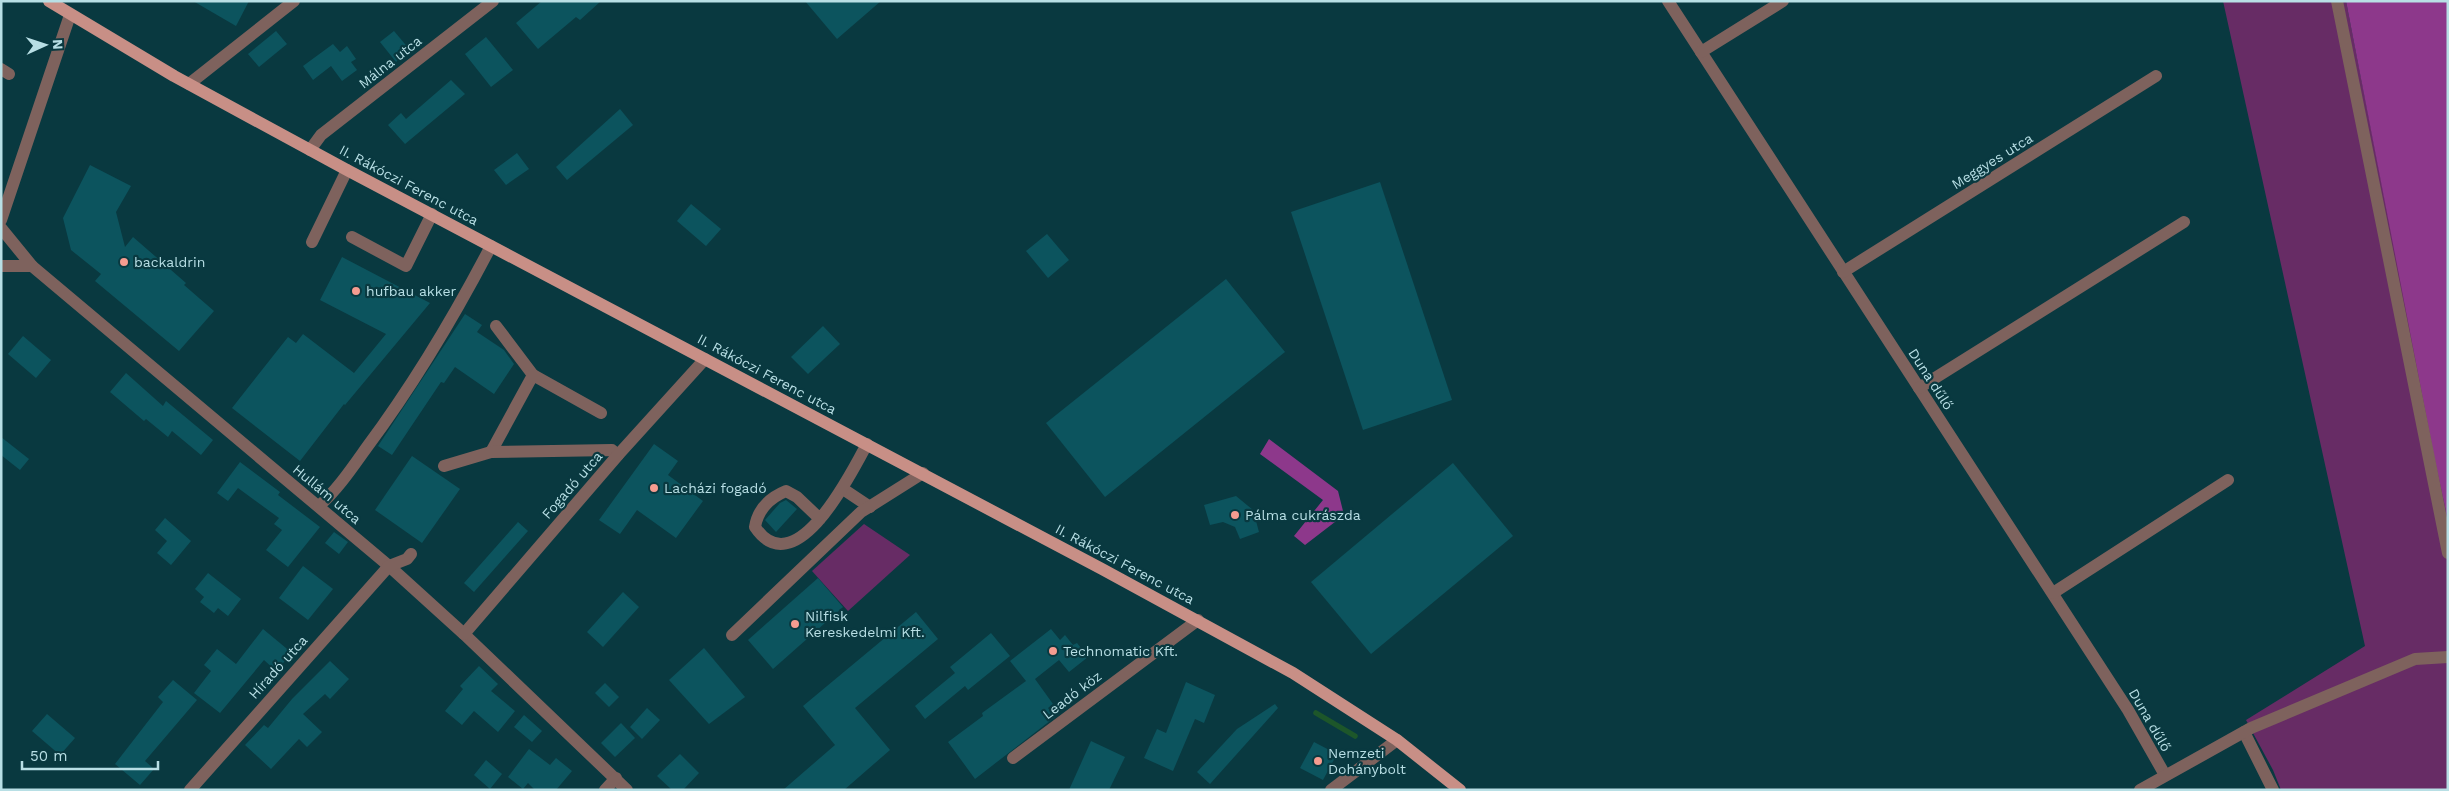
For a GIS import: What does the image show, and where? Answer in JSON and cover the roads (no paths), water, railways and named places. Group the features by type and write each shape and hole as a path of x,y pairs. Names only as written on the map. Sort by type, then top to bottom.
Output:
{"main road":[{"name":"II. Rákóczi Ferenc utca","path":"49,1 189,84 347,170 922,473 1198,620 1293,673 1397,740 1460,790"}],"street":[{"path":"189,84 294,1"},
{"name":"Málna utca","path":"310,150 321,134 492,1"},
{"name":"Duna dűlő","path":"1668,1 2053,593 2128,710 2165,775"},
{"path":"1701,52 1783,1"},
{"path":"2337,1 2448,553"},
{"path":"1,220 70,14"},
{"name":"Meggyes utca","path":"1843,272 2156,76"},
{"path":"312,242 347,170"},
{"path":"352,237 406,266 432,214"},
{"path":"1919,388 2184,222"},
{"name":"Hullám utca","path":"1,228 32,266 389,566 464,634 627,790"},
{"path":"319,506 332,494 386,421 444,329 491,246"},
{"path":"1,266 32,266"},
{"path":"496,326 534,375 601,413"},
{"name":"Fogadó utca","path":"464,634 618,455 705,359"},
{"path":"491,452 534,375"},
{"path":"820,519 797,497 786,491 766,504 757,515 754,527 761,537 771,543 787,543 810,531 820,519 843,489 867,444"},
{"path":"444,466 491,452 612,450 618,455"},
{"path":"732,635 861,512 922,473"},
{"path":"2053,593 2228,480"},
{"path":"843,489 870,507"},
{"path":"389,566 407,559 412,554"},
{"name":"Híradó utca","path":"190,790 389,566"},
{"name":"Leadó köz","path":"1013,758 1198,620"},
{"path":"2140,790 2244,732 2415,660 2448,658"},
{"path":"2244,732 2273,790"},
{"path":"1331,790 1397,740"},
{"path":"605,790 616,778"}],"waterway":[{"path":"1316,713 1355,736"}],"place":[{"name":"backaldrin","path":"124,262"},
{"name":"hufbau akker","path":"356,291"},
{"name":"Lacházi fogadó","path":"654,488"},
{"name":"Pálma cukrászda","path":"1235,515"},
{"name":"Nilfisk Kereskedelmi Kft.","path":"795,624"},
{"name":"Technomatic Kft.","path":"1053,651"},
{"name":"Nemzeti Dohánybolt","path":"1318,761"}]}
